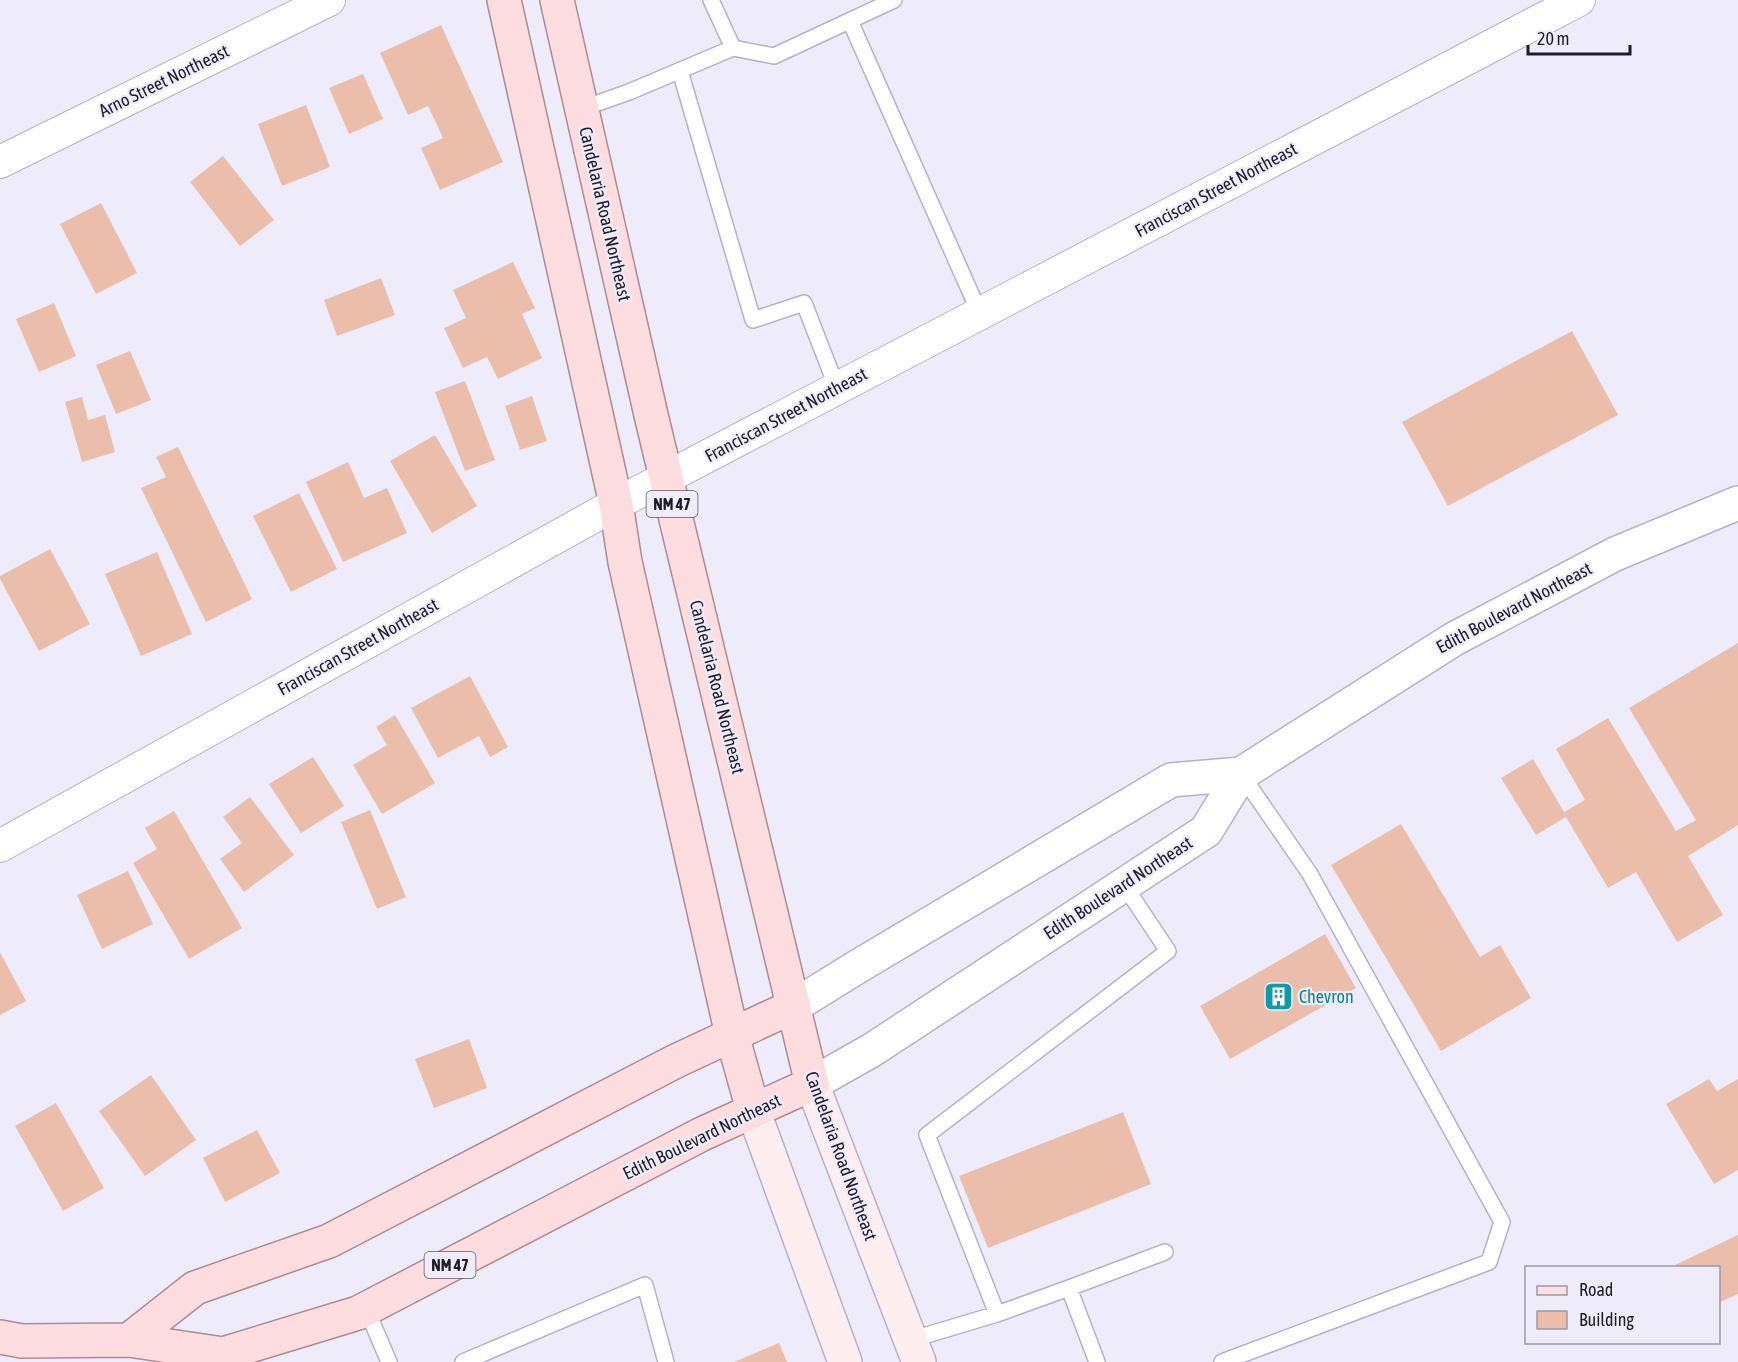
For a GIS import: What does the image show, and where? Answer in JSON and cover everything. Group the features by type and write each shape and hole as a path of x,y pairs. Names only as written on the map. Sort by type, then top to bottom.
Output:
{"main road":[{"path":"504,0 616,504 625,562 732,1035 753,1110 845,1362"},
{"name":"Candelaria Road Northeast","path":"557,0 666,478 812,1084 914,1351"},
{"name":"Edith Boulevard Northeast","path":"129,1340 195,1288 329,1241 676,1061 794,1006"},
{"name":"Edith Boulevard Northeast","path":"0,1337 22,1341 129,1340 179,1355 223,1354 358,1313 753,1110 812,1084"}],"street":[{"name":"Arno Street Northeast","path":"0,162 329,0"},
{"name":"Franciscan Street Northeast","path":"0,846 616,504 1579,0"},
{"name":"Edith Boulevard Northeast","path":"812,1084 872,1050 1206,831 1241,774 1454,639 1615,554 1738,503"},
{"name":"Edith Boulevard Northeast","path":"794,1006 1171,780 1241,774"}],"lane":[{"path":"711,0 733,48"},
{"path":"581,109 629,92 733,48 774,56 894,0"},
{"path":"850,21 980,314"},
{"path":"680,71 753,320 804,303 837,388"},
{"path":"1222,1362 1489,1262 1502,1222 1310,874 1241,774"},
{"path":"998,1314 927,1135 1168,951 1124,885"},
{"path":"914,1351 998,1314 1165,1252"},
{"path":"464,1362 645,1285 666,1362"},
{"path":"1068,1288 1097,1362"},
{"path":"366,1308 389,1362"}],"building":[{"path":"441,25 503,162 440,190 421,148 443,138 428,106 408,115 380,53"},
{"path":"363,74 383,119 349,134 329,88"},
{"path":"306,105 330,167 282,186 258,124"},
{"path":"223,156 274,220 240,246 190,182"},
{"path":"101,203 137,273 96,294 60,224"},
{"path":"513,262 535,308 522,314 542,358 498,379 487,357 463,368 444,328 466,318 453,290"},
{"path":"381,278 395,315 337,336 324,300"},
{"path":"54,303 76,356 39,372 16,319"},
{"path":"1572,331 1618,415 1448,506 1402,422"},
{"path":"130,351 151,400 116,414 96,365"},
{"path":"465,381 495,460 465,471 435,392"},
{"path":"532,396 547,441 520,450 505,406"},
{"path":"82,397 88,420 105,415 115,452 82,462 65,402"},
{"path":"435,435 477,506 432,533 390,461"},
{"path":"178,447 252,599 206,622 141,488 166,477 156,457"},
{"path":"348,462 364,498 387,488 407,533 343,562 306,482"},
{"path":"299,493 337,569 291,592 253,516"},
{"path":"50,549 90,624 39,651 0,576"},
{"path":"157,552 192,634 141,656 105,574"},
{"path":"1738,643 1738,825 1688,856 1723,915 1677,942 1636,872 1608,888 1566,817 1536,835 1501,778 1533,759 1564,812 1585,800 1556,749 1608,718 1676,831 1696,820 1629,708"},
{"path":"470,676 508,747 490,757 479,736 438,758 411,708"},
{"path":"395,715 435,783 382,814 353,765 387,745 376,727"},
{"path":"313,757 344,806 301,833 269,784"},
{"path":"250,797 294,855 244,892 220,859 242,843 223,817"},
{"path":"370,810 406,897 377,909 341,822"},
{"path":"174,811 242,928 189,959 133,863 157,849 145,828"},
{"path":"1401,824 1480,957 1500,945 1531,998 1441,1051 1331,865"},
{"path":"128,871 153,924 102,949 77,895"},
{"name":"Chevron","path":"1325,934 1356,988 1230,1059 1200,1006"},
{"path":"0,952 26,1001 0,1015"},
{"path":"469,1039 487,1088 434,1108 415,1059"},
{"path":"151,1075 196,1140 145,1176 99,1111"},
{"path":"1709,1079 1717,1091 1738,1079 1738,1170 1714,1184 1666,1104"},
{"path":"56,1103 104,1188 63,1211 15,1126"},
{"path":"1123,1112 1151,1184 988,1248 959,1176"},
{"path":"257,1130 280,1173 225,1202 203,1158"},
{"path":"1738,1235 1738,1294 1720,1302 1720,1266 1675,1265"},
{"path":"779,1343 787,1362 734,1362"}],"place":[{"name":"Chevron","path":"1278,997"}]}
